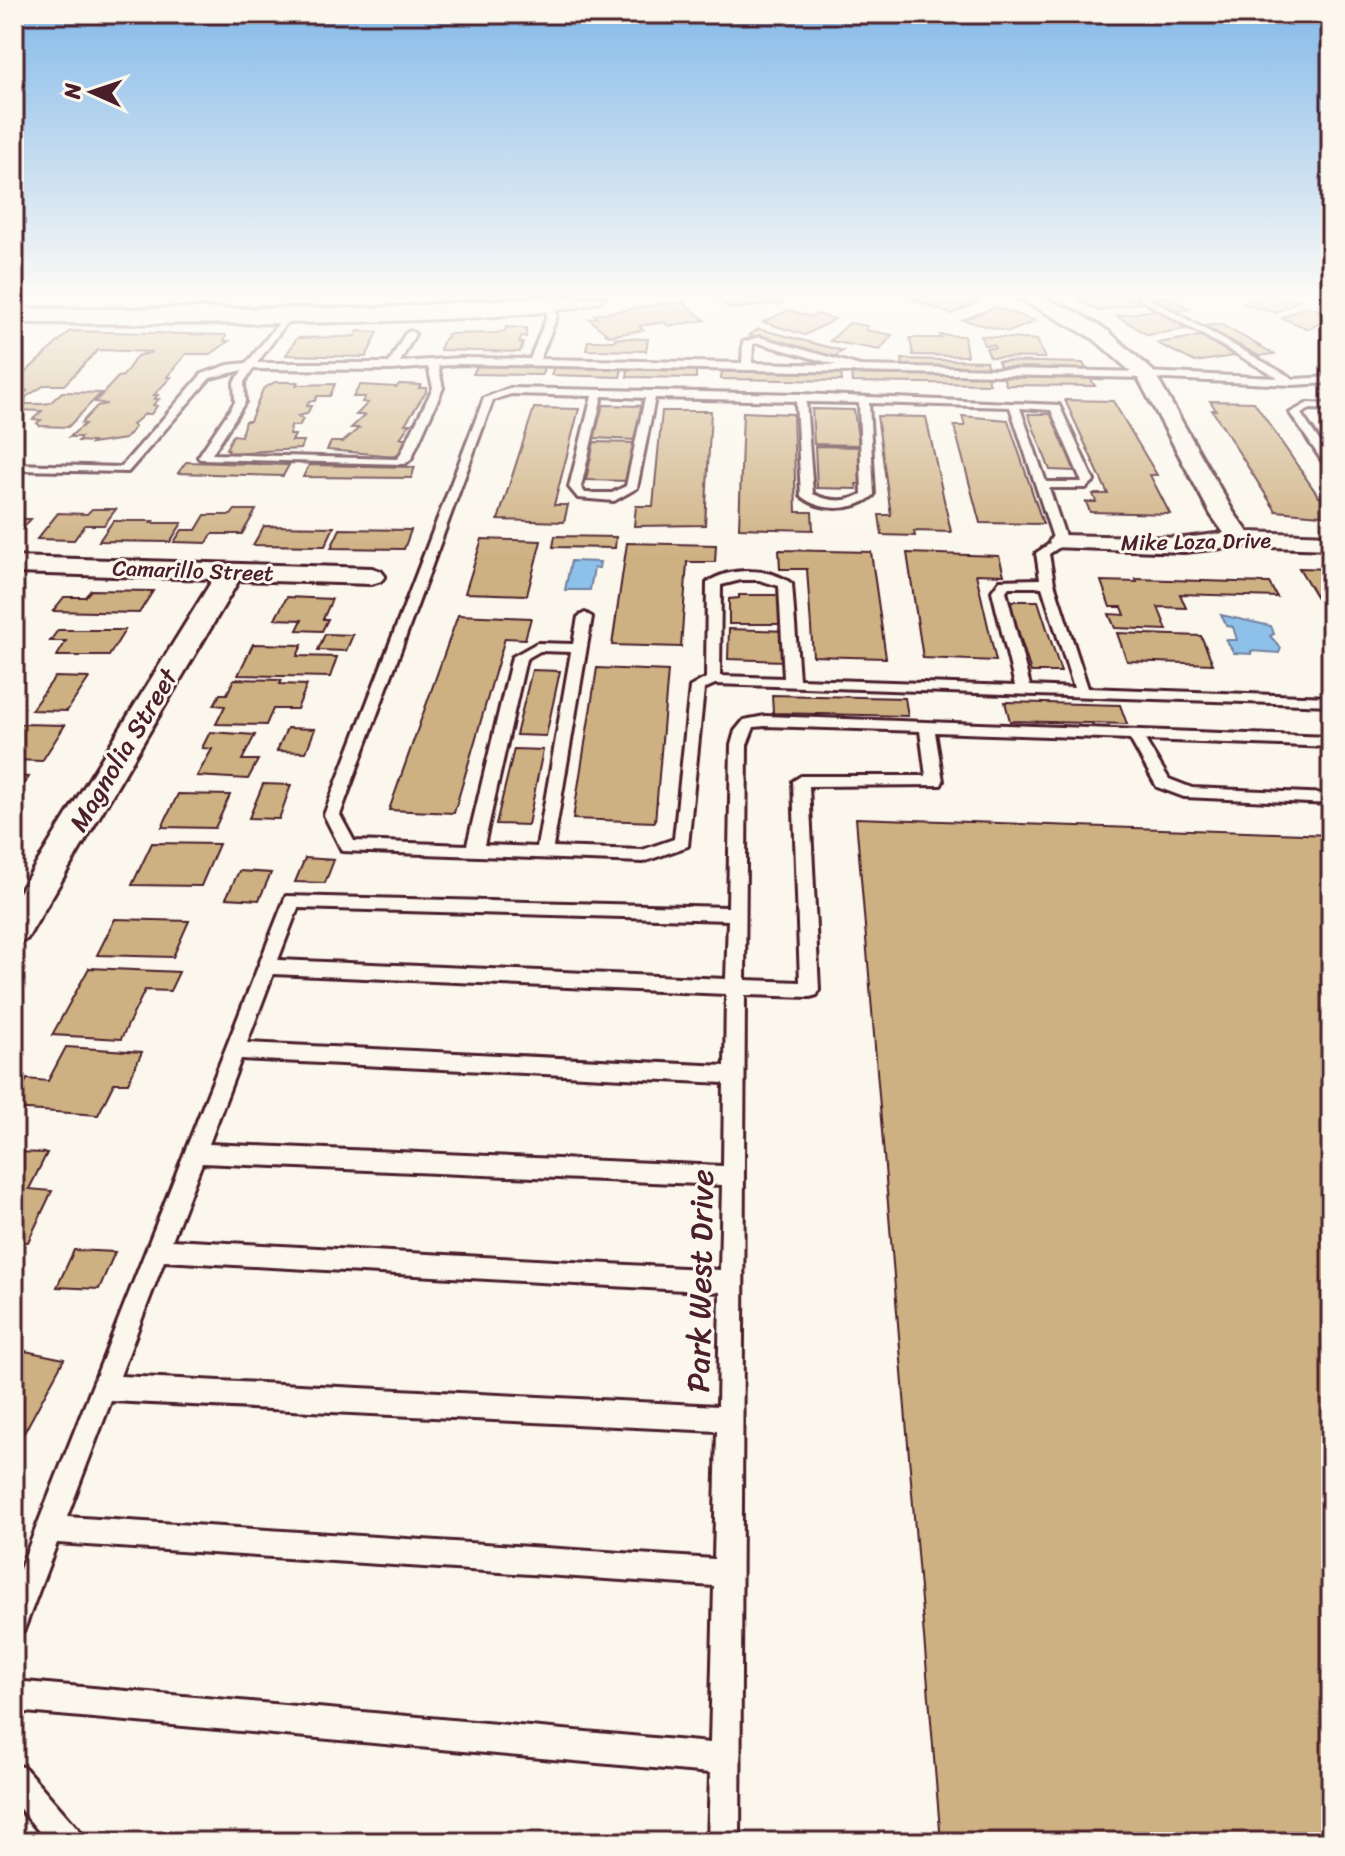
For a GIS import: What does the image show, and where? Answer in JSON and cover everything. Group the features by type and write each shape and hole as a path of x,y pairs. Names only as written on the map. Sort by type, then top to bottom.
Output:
{"street":[{"path":"1151,384 1223,515 1241,539"},
{"name":"Mike Loza Drive","path":"1061,542 1184,545 1241,539 1331,542"},
{"name":"Camarillo Street","path":"14,565 372,576"},
{"name":"Magnolia Street","path":"14,930 231,571"}],"lane":[{"path":"14,467 124,470 199,384"},
{"path":"239,384 240,402 204,457 401,462 438,388 437,384"},
{"path":"1042,485 1086,485 1088,481 1055,407 801,397 510,391 489,398 332,815 348,847 643,856 682,842 697,687 713,680 1331,701"},
{"path":"598,393 575,487 582,496 614,497 631,488 651,394"},
{"path":"801,397 807,496 820,503 857,503 868,495 864,400"},
{"path":"1014,404 1061,542 1042,553 1047,583 1083,694"},
{"path":"1331,407 1308,406 1295,413 1331,466"},
{"path":"713,680 714,583 731,575 772,577 785,584 792,684"},
{"path":"1024,691 999,591 1005,583 1047,583"},
{"path":"544,853 585,617"},
{"path":"474,852 519,657 537,647 579,648"},
{"name":"Park West Drive","path":"724,1842 739,745 749,723 927,727"},
{"path":"267,967 810,990 801,781 935,781 927,727 1331,742"},
{"path":"1135,735 1163,783 1190,793 1331,799"},
{"path":"14,1620 292,901 737,914"},
{"path":"235,1051 735,1075"},
{"path":"195,1153 733,1176"},
{"path":"157,1250 731,1282"},
{"path":"104,1388 730,1419"},
{"path":"50,1529 727,1573"},
{"path":"14,1696 725,1759"},
{"path":"14,1779 69,1842"}],"water":[{"path":"571,561 600,562 599,568 594,568 590,590 565,590"},
{"path":"1221,615 1271,626 1274,634 1270,636 1281,648 1279,653 1234,653 1226,640 1237,640 1233,627 1227,626"}],"building":[{"path":"14,384 65,384 45,385 26,397 25,404 50,403 62,392 101,393 68,427 40,426 37,423 41,420 33,419 42,411 14,410 14,394 28,391 14,387"},
{"path":"112,384 165,384 154,395 158,395 154,399 159,399 153,405 157,406 151,414 145,414 132,425 135,427 125,439 91,444 93,442 78,441 81,437 69,437 85,424 81,423 97,406 107,404 95,402"},
{"path":"272,384 335,384 330,396 317,396 315,401 309,401 307,406 311,406 307,414 298,416 303,419 299,426 291,426 290,435 295,435 292,441 304,441 300,449 227,453 233,435 241,436 245,421 250,421 263,389"},
{"path":"399,384 426,388 405,424 410,424 400,438 407,438 401,452 395,456 327,450 331,442 343,442 359,428 351,428 365,415 356,415 368,403 362,402 365,397 353,397 360,385 397,387"},
{"path":"1094,384 1095,386 1006,385"},
{"path":"1065,400 1113,401 1157,475 1150,475 1170,514 1090,512 1086,502 1096,502 1093,494 1108,494"},
{"path":"1210,401 1254,402 1319,497 1331,497 1331,516 1276,511 1212,410 1216,410"},
{"path":"603,405 645,406 637,440 594,438"},
{"path":"534,408 579,409 554,505 568,505 564,522 498,520"},
{"path":"812,409 854,410 859,445 814,444"},
{"path":"662,411 711,411 705,525 634,526 636,506 653,506"},
{"path":"743,412 793,414 796,512 812,512 813,530 739,528"},
{"path":"1028,414 1051,414 1075,471 1050,470"},
{"path":"877,416 926,417 951,532 914,531 915,536 882,535 879,515 891,515"},
{"path":"962,416 1008,420 1043,524 980,523 954,426 965,426"},
{"path":"594,442 637,443 631,481 586,480"},
{"path":"815,446 860,447 864,484 856,484 857,489 817,488"},
{"path":"186,462 289,465 283,476 178,473"},
{"path":"309,465 415,467 411,478 303,477"},
{"path":"92,509 116,509 104,525 85,525 74,540 37,539 58,513 87,514"},
{"path":"235,510 256,510 242,534 212,534 207,543 174,542 182,530 196,530 205,515 231,515"},
{"path":"14,519 31,519 14,538"},
{"path":"113,521 182,523 170,542 99,541"},
{"path":"264,526 334,527 325,546 253,545"},
{"path":"340,529 411,530 404,549 331,548"},
{"path":"555,536 616,537 615,548 553,547"},
{"path":"482,539 541,541 527,595 465,593"},
{"path":"627,543 716,545 715,562 687,562 681,647 612,645"},
{"path":"779,550 871,552 886,658 813,656 807,569 780,569"},
{"path":"907,553 999,556 1004,575 976,574 996,661 923,658"},
{"path":"1299,568 1331,569 1331,630 1320,611 1325,611"},
{"path":"1136,579 1269,583 1277,597 1180,594 1186,608 1158,607 1167,630 1115,628 1109,614 1125,615 1122,607 1110,607 1101,581 1137,582"},
{"path":"91,590 153,591 139,613 53,611 64,597 85,597"},
{"path":"739,595 783,595 785,624 729,624 729,599 739,598"},
{"path":"287,597 332,599 323,619 328,619 322,631 297,630 302,620 275,619"},
{"path":"1009,601 1038,601 1061,672 1031,672"},
{"path":"458,615 531,618 525,639 505,638 454,813 389,810"},
{"path":"729,629 785,631 785,661 728,659"},
{"path":"58,630 125,630 109,656 57,656 66,641 50,641"},
{"path":"1117,633 1201,636 1213,664 1127,661"},
{"path":"325,634 353,635 346,651 318,650"},
{"path":"253,644 302,645 297,656 337,657 330,677 238,675"},
{"path":"597,668 668,671 655,822 573,819"},
{"path":"532,670 560,671 546,736 516,735"},
{"path":"55,677 89,678 67,711 31,710"},
{"path":"234,679 282,680 280,684 307,685 297,709 273,709 266,725 216,724 225,706 214,705 220,694 227,694"},
{"path":"772,695 905,698 908,716 773,713"},
{"path":"1005,702 1120,705 1127,724 1010,721"},
{"path":"21,724 65,725 42,761 14,760 14,730"},
{"path":"287,728 315,729 306,752 277,751"},
{"path":"210,732 255,735 242,760 258,760 248,779 197,776 212,749 202,748"},
{"path":"514,749 543,750 528,825 496,824"},
{"path":"14,776 29,777 14,799"},
{"path":"263,784 291,785 279,819 249,818"},
{"path":"178,794 230,795 215,828 162,827"},
{"path":"856,818 1331,835 1331,1842 941,1842"},
{"path":"152,843 219,844 201,886 132,885"},
{"path":"305,858 334,860 325,883 295,882"},
{"path":"239,871 271,873 259,900 226,898"},
{"path":"115,919 189,921 173,957 97,955"},
{"path":"89,968 179,972 170,991 145,990 121,1039 52,1035"},
{"path":"66,1047 142,1052 128,1083 114,1083 98,1115 14,1109 27,1079 48,1081"},
{"path":"14,1152 47,1153 29,1189 52,1191 28,1242 14,1241"},
{"path":"74,1250 115,1252 99,1289 57,1287"},
{"path":"20,1350 64,1359 24,1433 14,1432 14,1361"}]}
